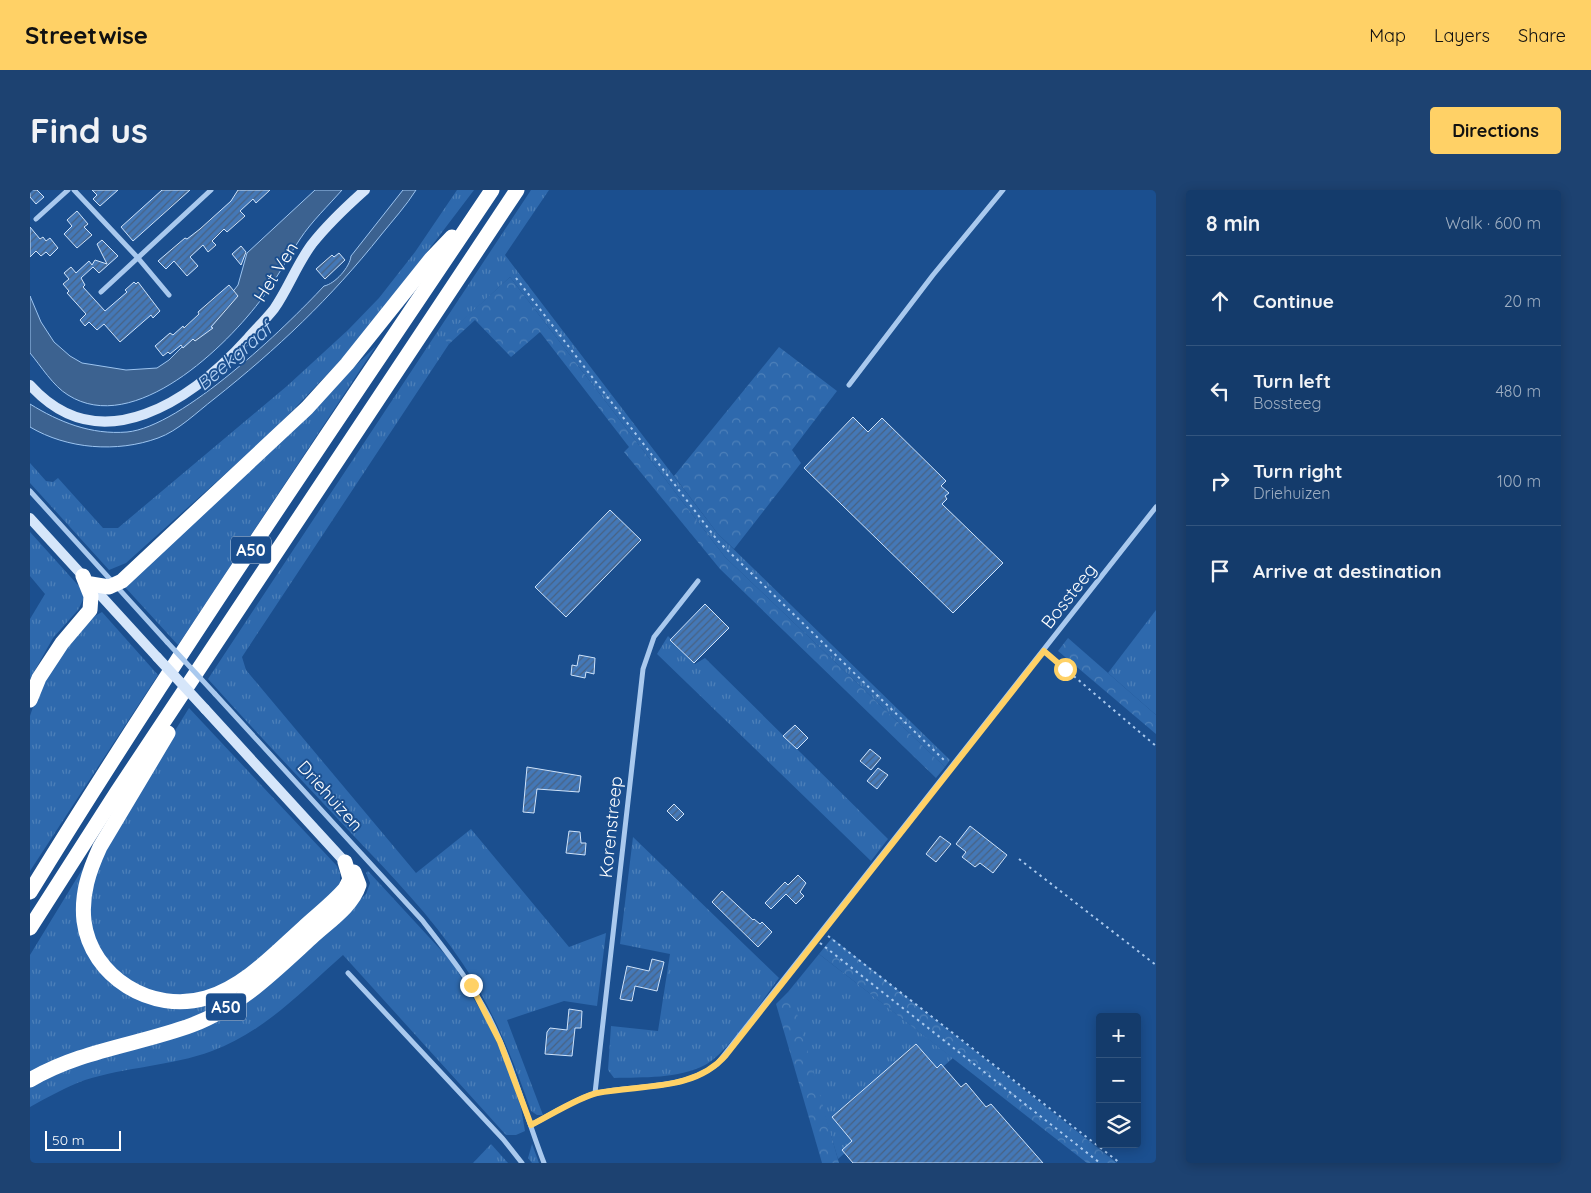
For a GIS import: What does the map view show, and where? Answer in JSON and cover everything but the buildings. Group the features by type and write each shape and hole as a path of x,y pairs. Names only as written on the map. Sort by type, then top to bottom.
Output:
{"highway":[{"name":"A50","path":"30,892 194,634 492,190"},
{"name":"A50","path":"30,928 517,190"},
{"name":"A50","path":"116,585 308,408 347,364 431,259 477,212"},
{"path":"87,580 101,587 116,585"},
{"path":"30,700 39,678 62,643 90,610 92,596 87,580"},
{"name":"A50","path":"206,659 176,721 109,831 92,864 84,891 84,921 89,941 102,963 122,984 155,999 187,1002 222,992 256,970 342,893 350,879 345,862"},
{"name":"A50","path":"30,1080 51,1068 90,1053 194,1025 234,1003 284,962 350,903 357,891 359,881 345,862"}],"main road":[{"name":"Het Ven","path":"30,385 45,400 70,415 95,421 118,421 150,414 213,374 240,347 274,310 312,245 365,190"},
{"name":"Driehuizen","path":"30,518 345,862"}],"street":[{"path":"36,219 68,190"},
{"path":"74,190 138,258 169,295"},
{"path":"102,292 211,190"},
{"path":"849,385 933,276 1003,190"},
{"name":"Driehuizen","path":"30,492 422,920 453,960 488,1016 512,1069 544,1163"},
{"name":"Bossteeg","path":"531,1125 595,1093 690,1080 705,1073 726,1055 1156,507"},
{"name":"Korenstreep","path":"595,1093 643,669 654,637 698,581"},
{"path":"348,973 503,1139 522,1163"}],"path":[{"path":"516,278 718,541 951,767"},
{"path":"1044,651 1156,746"},
{"path":"1019,859 1156,965"},
{"path":"822,932 1120,1163"},
{"path":"817,940 1100,1163"}],"green space":[{"path":"457,190 474,190 361,339 273,431 126,563 109,570 30,483 30,463 46,481 53,482 58,478 103,528 118,528 287,386 348,330 379,298 415,252"},
{"path":"531,190 549,190 505,255 718,534 950,760 945,767 725,557 510,277 444,338 449,344 242,657 246,670 416,873 471,829 569,947 606,933 597,1006 564,1001 507,1020 543,1115 537,1115 531,1111 517,1072 484,999 463,964 438,929 396,880 208,679"},
{"path":"510,277 725,557 945,767 936,778 720,569 624,452 629,447 540,332 511,357 475,320 449,344 443,338"},
{"path":"376,346 178,645 124,586"},
{"path":"779,347 837,391 792,450 801,463 734,549 718,534 674,476"},
{"path":"30,532 86,594 78,610 53,638 30,679 30,619 45,594 30,576"},
{"path":"1156,610 1156,715 1108,673"},
{"path":"102,612 158,675 30,871 30,716 39,689 53,662 93,617"},
{"path":"668,636 695,664 705,658 888,839 871,861 657,654"},
{"path":"1068,638 1156,715 1156,734 1058,651"},
{"path":"189,708 337,866 340,873 340,885 263,959 210,993 163,997 122,978 96,946 88,910 94,876 121,818"},
{"path":"633,837 779,978 734,1038 705,1065 695,1070 672,1075 614,1078 608,1070 611,1026 658,1031 670,954 620,944"},
{"path":"94,850 82,932 142,1000 239,988 242,993 204,1015 30,1076 30,955"},
{"path":"368,871 452,962 502,1052 521,1108 525,1131 516,1135 506,1135 343,955 282,1009 249,1033 231,1043 196,1056 85,1080 30,1107 30,1085 64,1068 195,1028 333,925 366,894 370,883 366,873"},
{"path":"832,938 1117,1163 1087,1163 819,954"},
{"path":"819,954 953,1058 838,1159 788,992"},
{"path":"788,992 792,996 839,1163 822,1163 776,1004"},
{"path":"491,1144 508,1163 473,1163"},
{"path":"532,1144 539,1163 532,1163 528,1158"}],"shaded area":[{"path":"315,190 342,190 305,232 268,290 247,317 203,361 177,380 149,395 121,404 94,405 68,395 63,391 52,381 30,353 30,296 41,322 54,342 70,356 82,363 126,370 157,368 169,360 218,311 238,285 247,253"},
{"path":"403,190 416,190 362,258 323,301 260,361 173,431 142,443 109,447 76,444 60,440 30,427 30,404 64,422 76,426 114,432 127,432 150,426 176,413 232,372 285,325 324,286 337,279 345,270 351,256"}],"route":[{"path":"471,985 488,1016 512,1069 531,1125 595,1093 690,1080 705,1073 726,1055 1044,651 1065,669"}],"water label":[{"name":"Beekgraaf","path":"234,356"}]}
